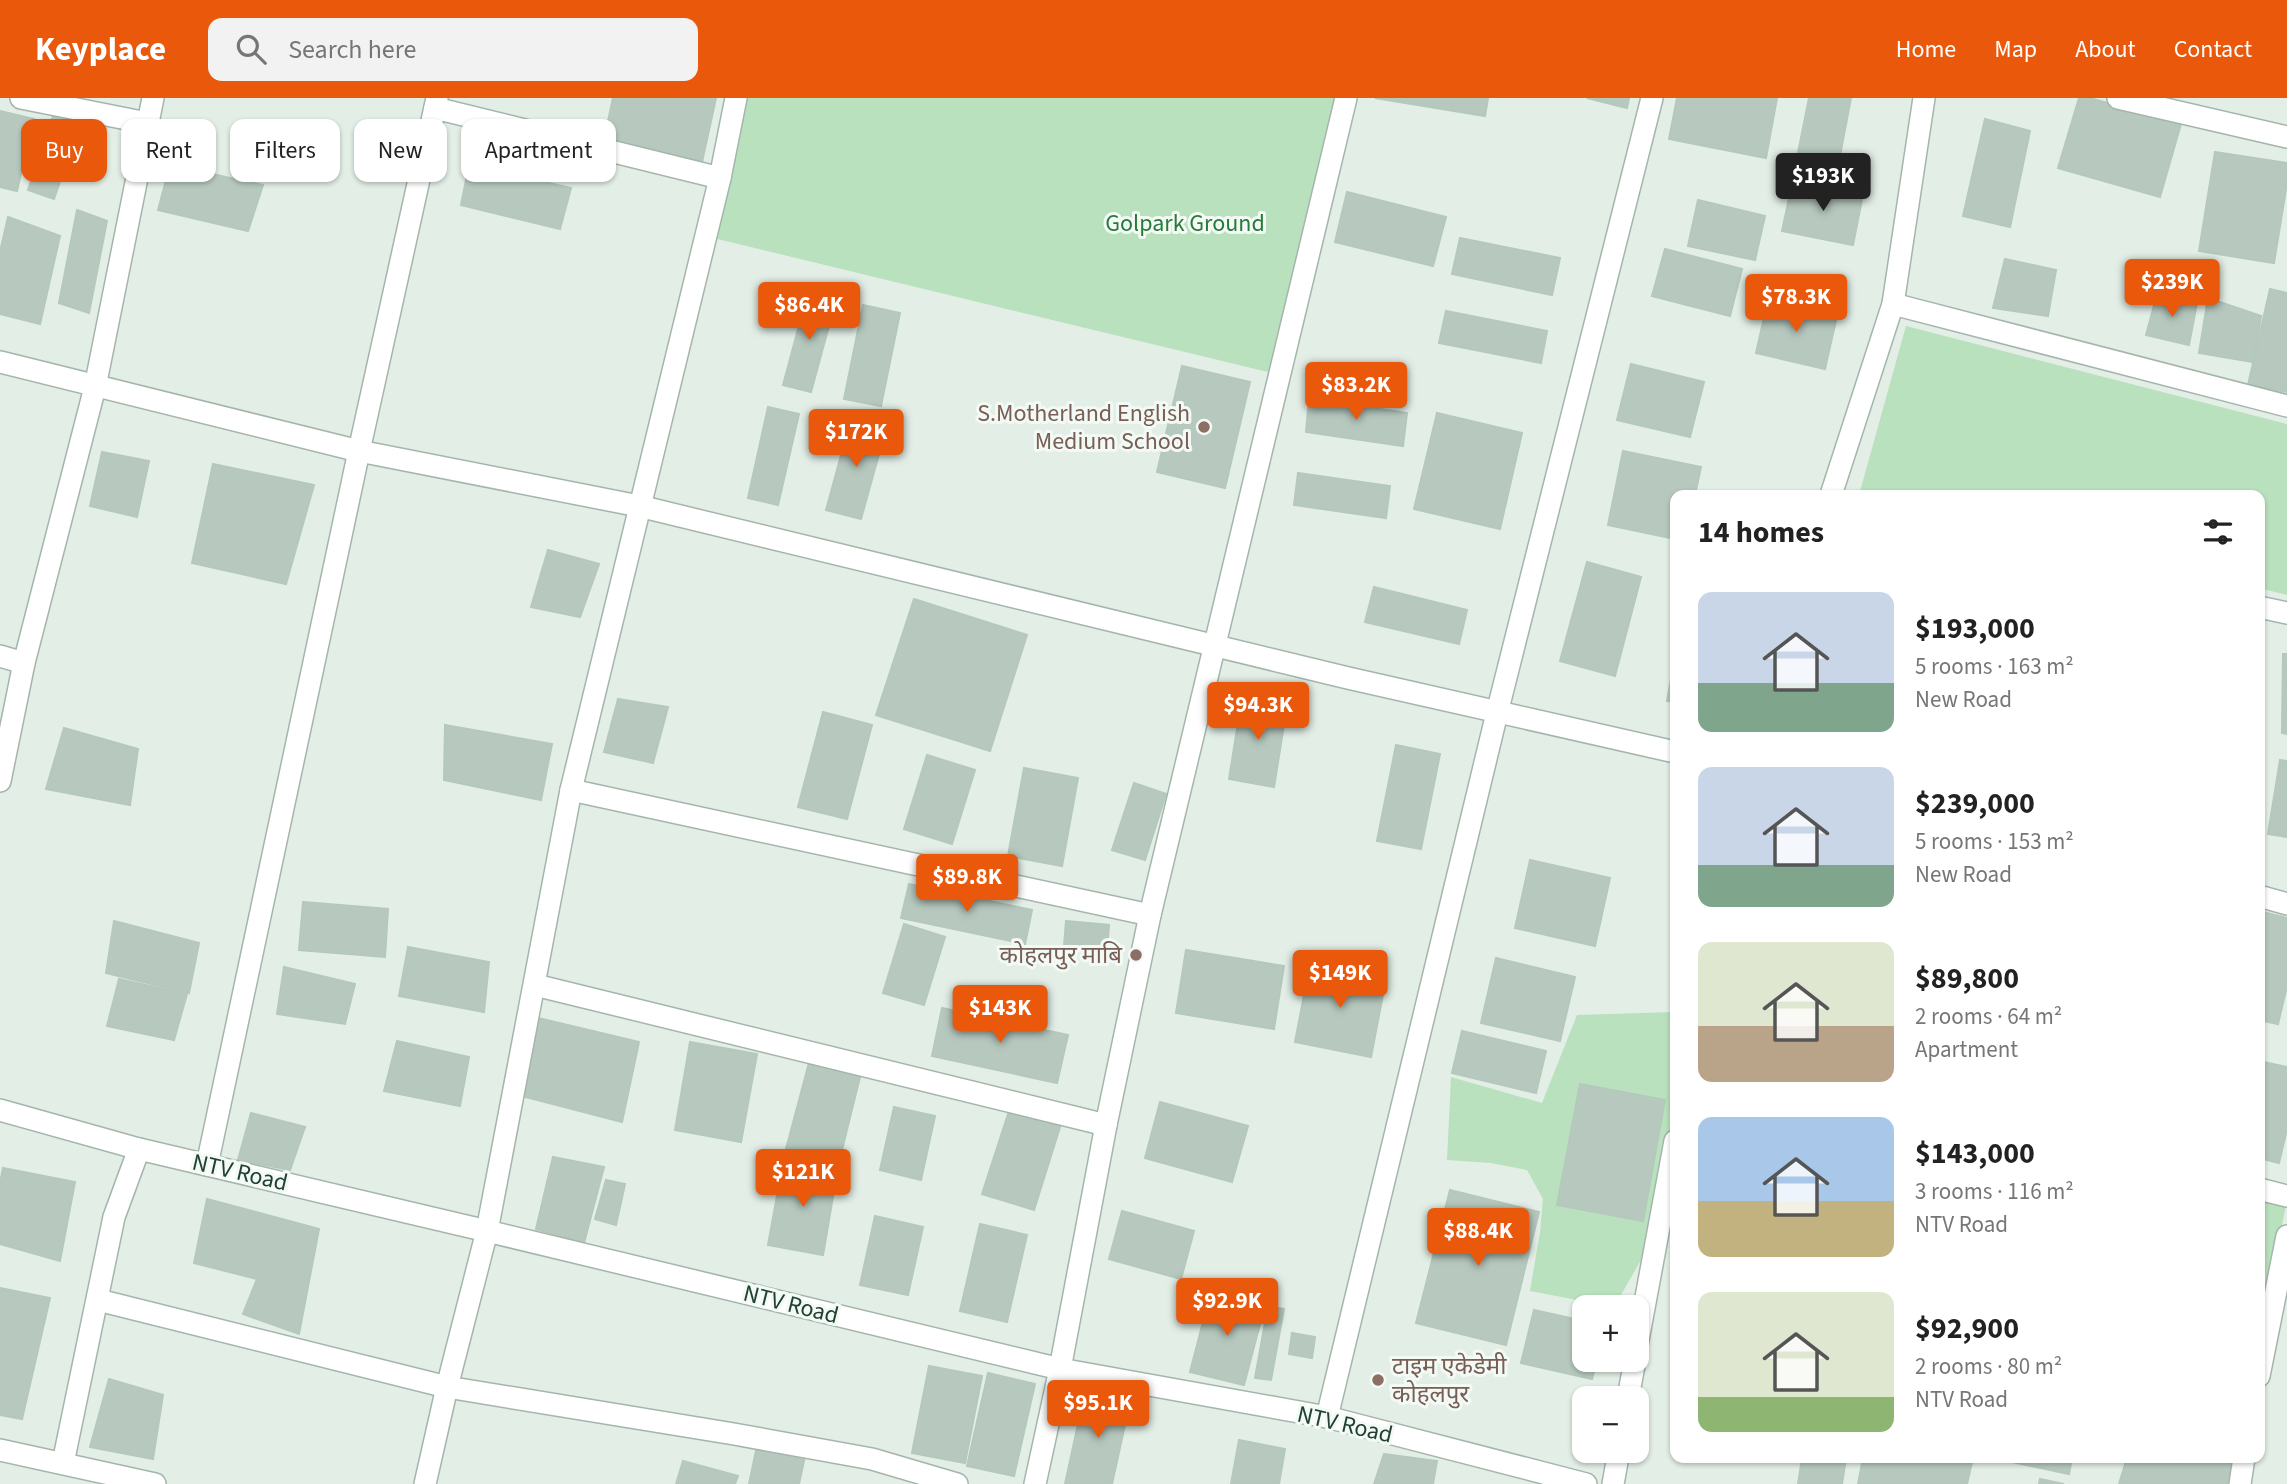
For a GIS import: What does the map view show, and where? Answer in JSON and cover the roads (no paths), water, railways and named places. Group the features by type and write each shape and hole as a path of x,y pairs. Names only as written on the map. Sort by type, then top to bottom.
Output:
{"street":[{"path":"21,98 127,119"},
{"path":"148,119 153,98"},
{"path":"425,1484 487,1231 571,790 720,178 736,98"},
{"path":"1035,1484 1150,915 1346,98"},
{"path":"1327,1417 1497,713 1652,98"},
{"path":"1833,490 1893,304 1924,98"},
{"path":"2118,98 2287,137"},
{"path":"207,1165 436,103 720,178"},
{"path":"0,781 24,663 95,387 135,182"},
{"path":"1893,304 2287,406"},
{"path":"0,362 359,451 639,506 1497,713 1670,751"},
{"path":"2265,608 2287,613"},
{"path":"0,656 24,663"},
{"path":"571,790 1150,915"},
{"path":"2265,898 2287,904"},
{"path":"535,985 1106,1125"},
{"name":"NTV Road","path":"0,1110 139,1149 1060,1369 1327,1417 1586,1484"},
{"path":"63,1463 114,1217 139,1149"},
{"path":"2265,1190 2287,1196"},
{"path":"1649,1302 1665,1241 1670,1191"},
{"path":"2265,1345 2287,1236"},
{"path":"98,1300 447,1387 872,1459 957,1484"},
{"path":"0,1450 155,1484"},
{"path":"1613,1484 1617,1463"},
{"path":"2240,1484 2243,1463"}],"place":[{"name":"S.Motherland English Medium School","path":"1204,427"},
{"name":"कोहलपुर माबि","path":"1136,955"},
{"name":"टाइम एकेडेमी कोहलपुर","path":"1378,1380"}],"park label":[{"name":"Golpark Ground","path":"1185,223"}]}
